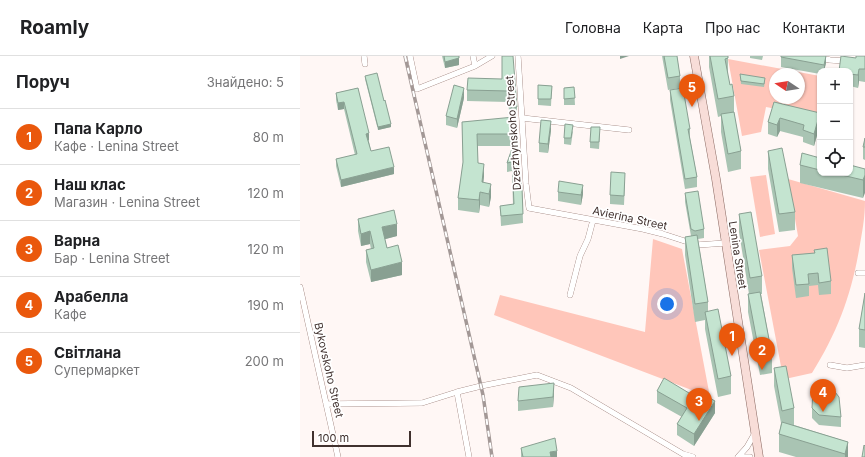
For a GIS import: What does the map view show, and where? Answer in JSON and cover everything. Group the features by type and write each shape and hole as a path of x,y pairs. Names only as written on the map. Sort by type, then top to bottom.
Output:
{"main road":[{"name":"Lenina Street","path":"694,56 726,243 759,457"}],"street":[{"path":"364,56 365,64"},
{"path":"410,56 417,88 475,66 492,56"},
{"path":"473,56 475,66"},
{"name":"Dzerzhynskoho Street","path":"518,56 526,184 529,208"},
{"path":"812,56 830,60 851,61"},
{"path":"522,118 629,130"},
{"name":"Avierina Street","path":"529,208 643,229 697,245 726,243"},
{"path":"570,295 580,256 588,239 593,220"},
{"path":"858,273 865,273"},
{"name":"Bykovskoho Street","path":"300,287 338,457"},
{"path":"830,365 847,368 865,365"},
{"path":"326,404 422,403 480,386 537,375 571,388 683,454 693,457"},
{"path":"457,392 469,457"},
{"path":"738,457 747,447 755,433"},
{"path":"742,457 750,457"}],"shaded area":[{"path":"728,59 777,68 769,68 769,104 805,104 805,73 817,75 817,116 766,107 761,132 742,136"},
{"path":"766,175 775,234 760,237 750,177"},
{"path":"788,179 865,201 863,226 856,267 847,299 836,329 812,373 785,379 783,377 759,250 790,246 798,236"},
{"path":"653,239 682,249 710,397 494,315 500,295 645,332"}],"building":[{"path":"444,56 459,56 459,58 445,62"},
{"path":"502,56 513,56 517,107 510,108 508,91 467,90 468,78 502,79"},
{"path":"664,56 677,56 680,76 668,78"},
{"path":"710,56 728,56 728,58 725,59 730,85 732,84 734,96 718,99"},
{"path":"781,56 826,56 824,65"},
{"path":"841,56 856,58 856,56 865,56 865,69 859,69 858,75 853,74 853,68 839,68"},
{"path":"377,73 391,124 378,127 365,76"},
{"path":"740,74 765,78 764,84 741,81"},
{"path":"454,85 464,88 457,119 446,116"},
{"path":"538,85 552,86 551,99 538,99"},
{"path":"574,87 575,98 564,99 564,88"},
{"path":"358,88 369,133 366,134 371,151 389,147 394,167 341,180 336,159 357,154 344,102 338,103 336,93"},
{"path":"683,88 690,129 688,129 697,177 685,179 670,90"},
{"path":"773,104 782,104 817,112 817,124 814,134 803,130 804,125 780,118 777,125 768,122"},
{"path":"734,112 741,151 728,154 721,114"},
{"path":"514,117 516,134 477,134 478,163 484,164 482,182 491,184 489,194 480,192 479,200 458,198 463,162 462,122"},
{"path":"541,120 551,121 548,144 539,143"},
{"path":"565,124 573,125 571,138 564,138"},
{"path":"591,127 600,127 599,142 590,142"},
{"path":"516,137 522,188 523,214 501,216 500,206 514,204 512,162 507,163"},
{"path":"782,148 795,212 779,214 768,151"},
{"path":"802,153 817,157 817,169 800,165"},
{"path":"853,166 865,169 863,180 846,176 853,176"},
{"path":"611,172 625,173 624,196 610,195"},
{"path":"559,181 583,185 581,195 558,192"},
{"path":"698,191 704,229 695,231 691,229 685,193"},
{"path":"394,210 397,224 382,227 387,248 398,245 402,262 371,270 366,250 374,248 370,231 361,234 358,219"},
{"path":"751,212 762,276 750,278 739,214"},
{"path":"697,235 708,302 695,304 685,237"},
{"path":"827,248 831,281 819,283 818,273 808,274 809,284 796,285 792,255 815,253 814,250"},
{"path":"760,292 772,355 760,357 748,294"},
{"path":"865,293 865,330 859,329"},
{"path":"718,309 731,376 718,379 705,312"},
{"path":"786,366 794,408 782,411 774,368"},
{"path":"664,378 694,396 697,391 715,401 694,434 677,424 687,408 657,391"},
{"path":"554,383 553,397 518,401 519,387"},
{"path":"826,388 831,394 835,392 839,397 841,417 819,415 812,408 813,390"},
{"path":"782,422 848,442 845,454 779,434"},
{"path":"555,438 557,451 550,452 551,457 523,457 521,448"},
{"path":"864,445 865,457 862,457"}],"railway":[{"path":"405,56 483,395 492,457"}],"place":[{"name":"Світлана","path":"692,107"},
{"name":"Папа Карло","path":"732,356"},
{"name":"Наш клас","path":"762,370"},
{"name":"Арабелла","path":"823,412"},
{"name":"Варна","path":"699,421"}]}
